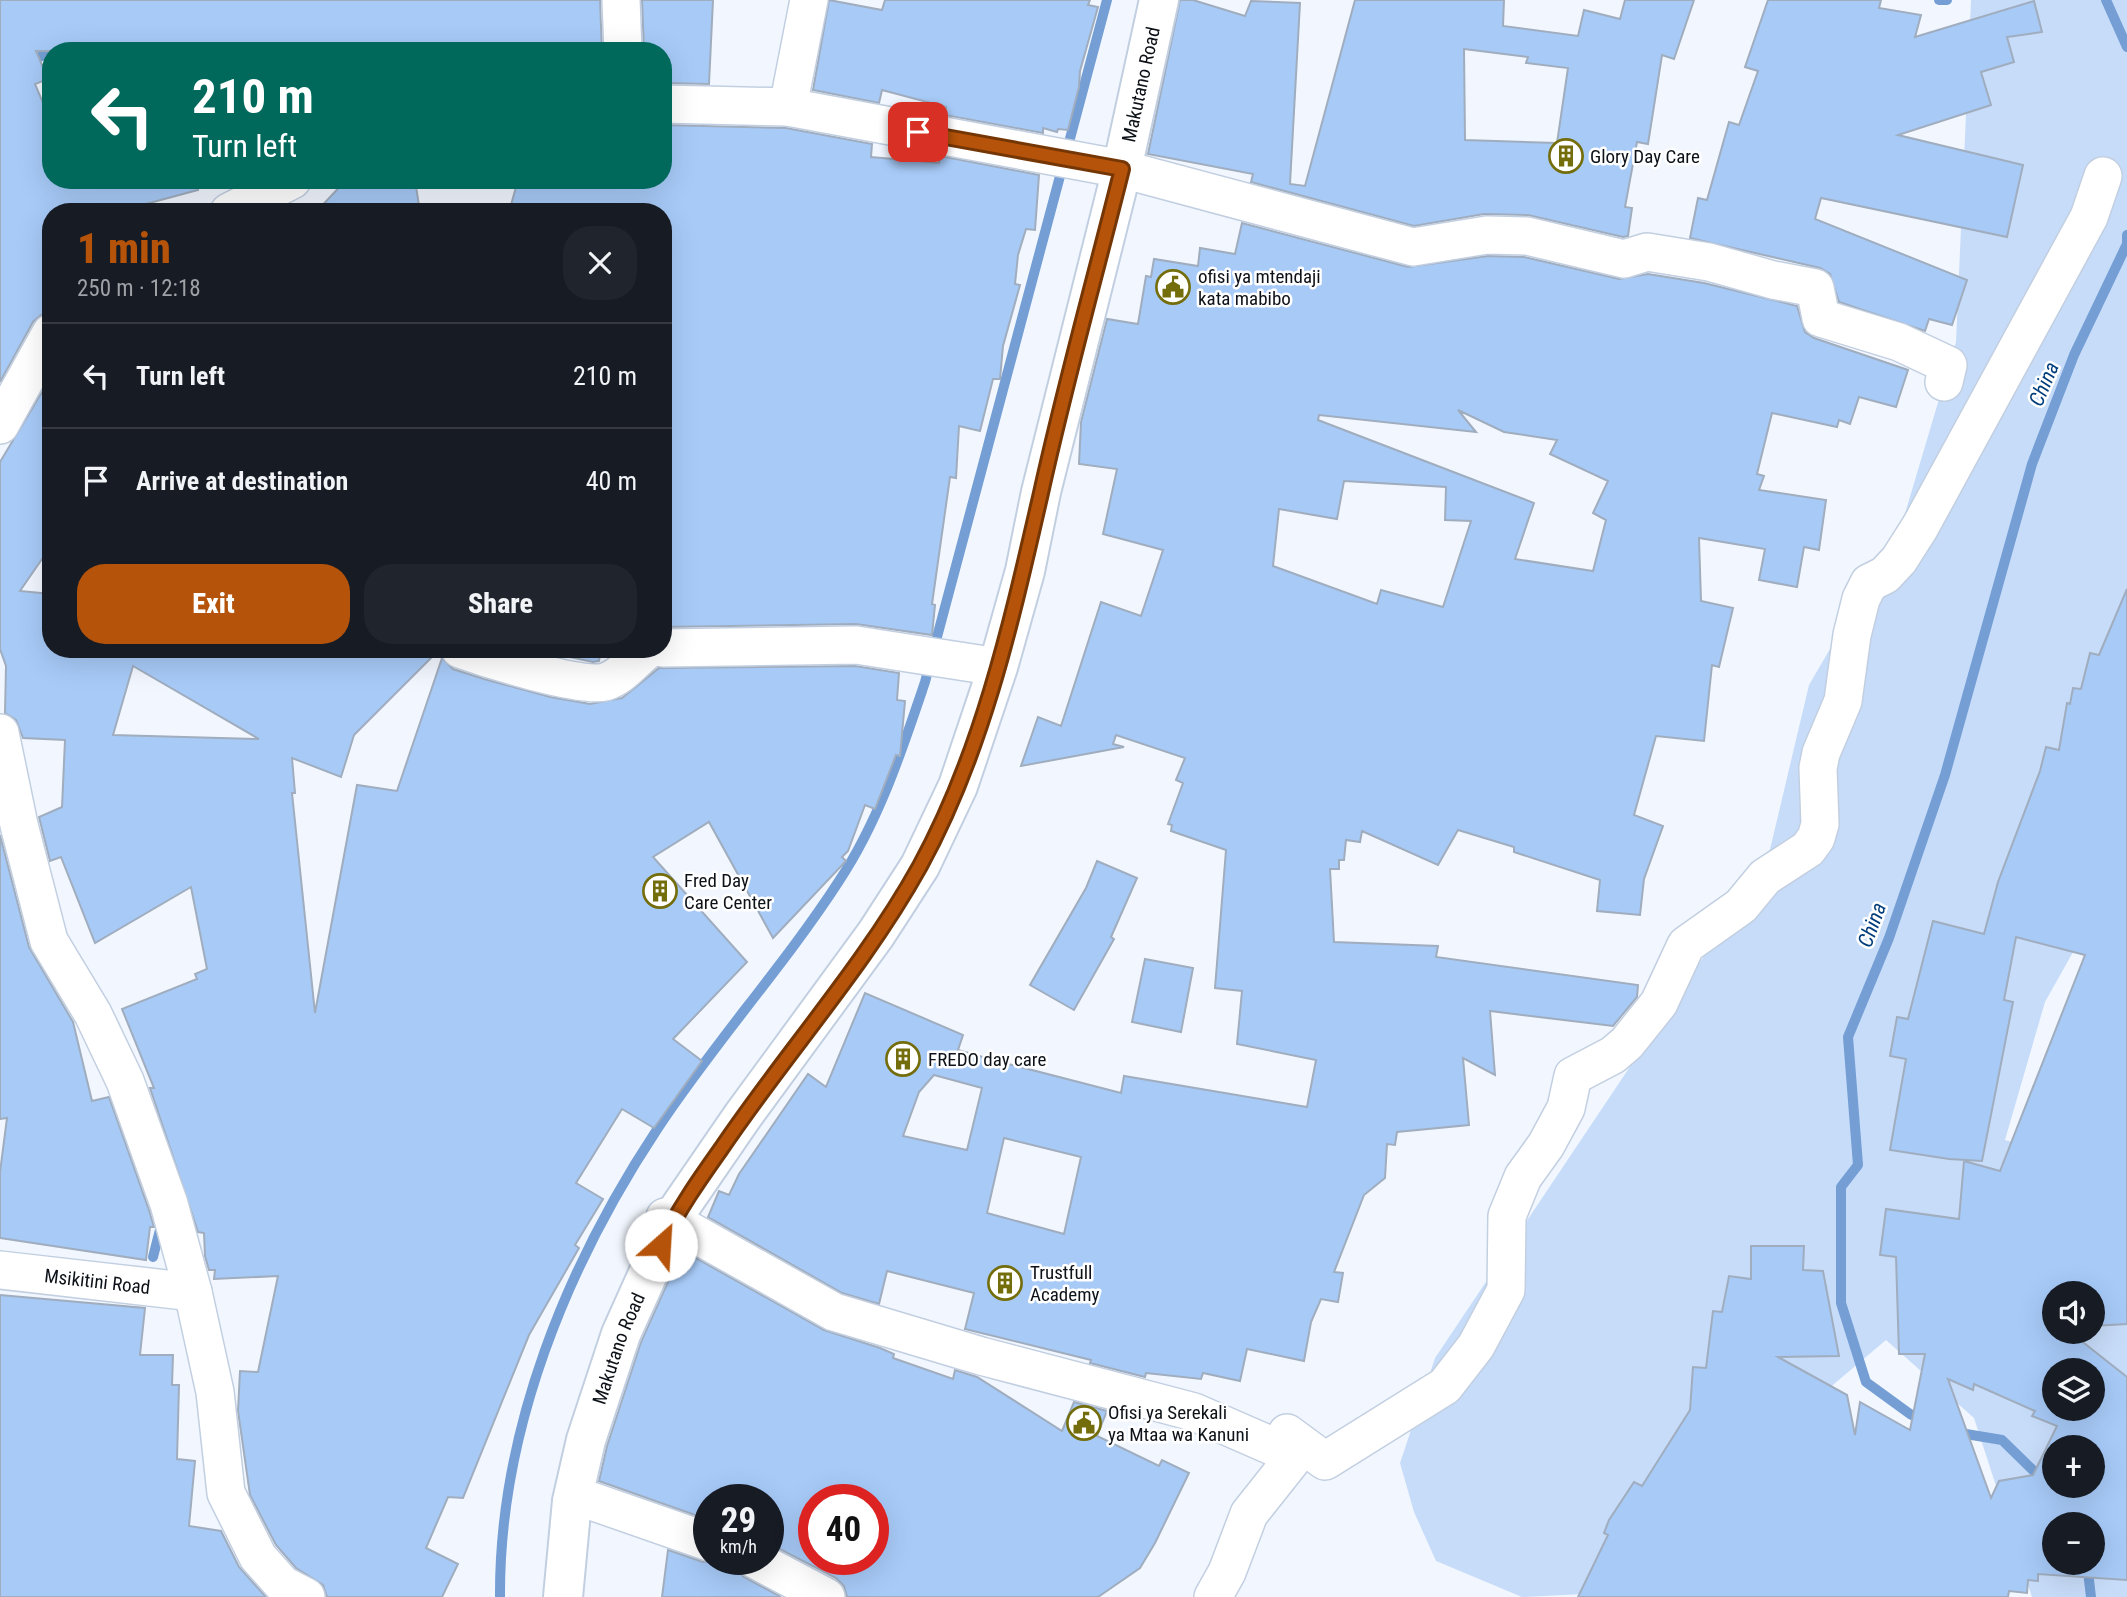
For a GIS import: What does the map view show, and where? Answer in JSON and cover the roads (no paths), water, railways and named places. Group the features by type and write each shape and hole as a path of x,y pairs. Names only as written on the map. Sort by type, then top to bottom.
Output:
{"street":[{"path":"621,0 623,42"},
{"path":"788,107 810,0"},
{"name":"Makutano Road","path":"563,1597 572,1500 586,1440 621,1334 669,1219 876,934 920,866 958,786 998,667 1025,570 1041,492 1122,169 1159,0"},
{"path":"672,104 788,107 1122,169 1413,247 1488,235 1527,236 1624,260 1647,252 1709,262 1815,288 1821,318 1899,342 1948,365 1944,382"},
{"path":"1295,1456 1287,1433 1325,1461 1416,1407 1444,1386 1476,1346 1506,1290 1507,1216 1523,1177 1546,1145 1566,1108 1573,1076 1613,1055 1627,1043 1659,1003 1686,945 1741,906 1765,877 1808,849 1816,838 1820,824 1818,768 1821,753 1843,701 1852,635 1864,591 1869,583 1885,575 1899,560 1920,527 2089,217 2103,176"},
{"path":"247,203 274,189"},
{"path":"0,425 42,349"},
{"path":"672,648 856,645 998,667"},
{"path":"491,658 538,672 603,683 614,678 638,658"},
{"path":"0,733 19,825 49,942 93,1014 125,1081 169,1204 193,1292 215,1392 226,1493 258,1556 295,1594"},
{"path":"669,1219 834,1312 994,1360 1194,1412 1295,1456"},
{"name":"Msikitini Road","path":"0,1270 193,1292"},
{"path":"1213,1597 1227,1572 1249,1514 1295,1456"},
{"path":"572,1500 577,1496 693,1536"},
{"path":"784,1575 825,1597"}],"waterway":[{"path":"500,1597 503,1535 511,1473 526,1412 544,1352 595,1236 658,1128 839,881 878,810 898,759 925,682 1107,0"},
{"path":"1939,0 1947,0"},
{"name":"China","path":"2106,0 2127,47"},
{"path":"28,62 42,56"},
{"name":"China","path":"1926,1422 1910,1414 1866,1382 1841,1303 1841,1187 1858,1165 1848,1037 1889,938 1945,775 2032,464 2074,355 2127,244 2127,235"},
{"path":"153,1257 162,1222"},
{"name":"China","path":"1954,1432 2002,1440 2042,1479"},
{"name":"China","path":"2088,1575 2091,1597"}],"place":[{"name":"Glory Day Care","path":"1566,156"},
{"name":"ofisi ya mtendaji kata mabibo","path":"1173,287"},
{"name":"Fred Day Care Center","path":"660,891"},
{"name":"FREDO day care","path":"903,1059"},
{"name":"Trustfull Academy","path":"1005,1283"},
{"name":"Ofisi ya Serekali ya Mtaa wa Kanuni","path":"1084,1423"}]}
